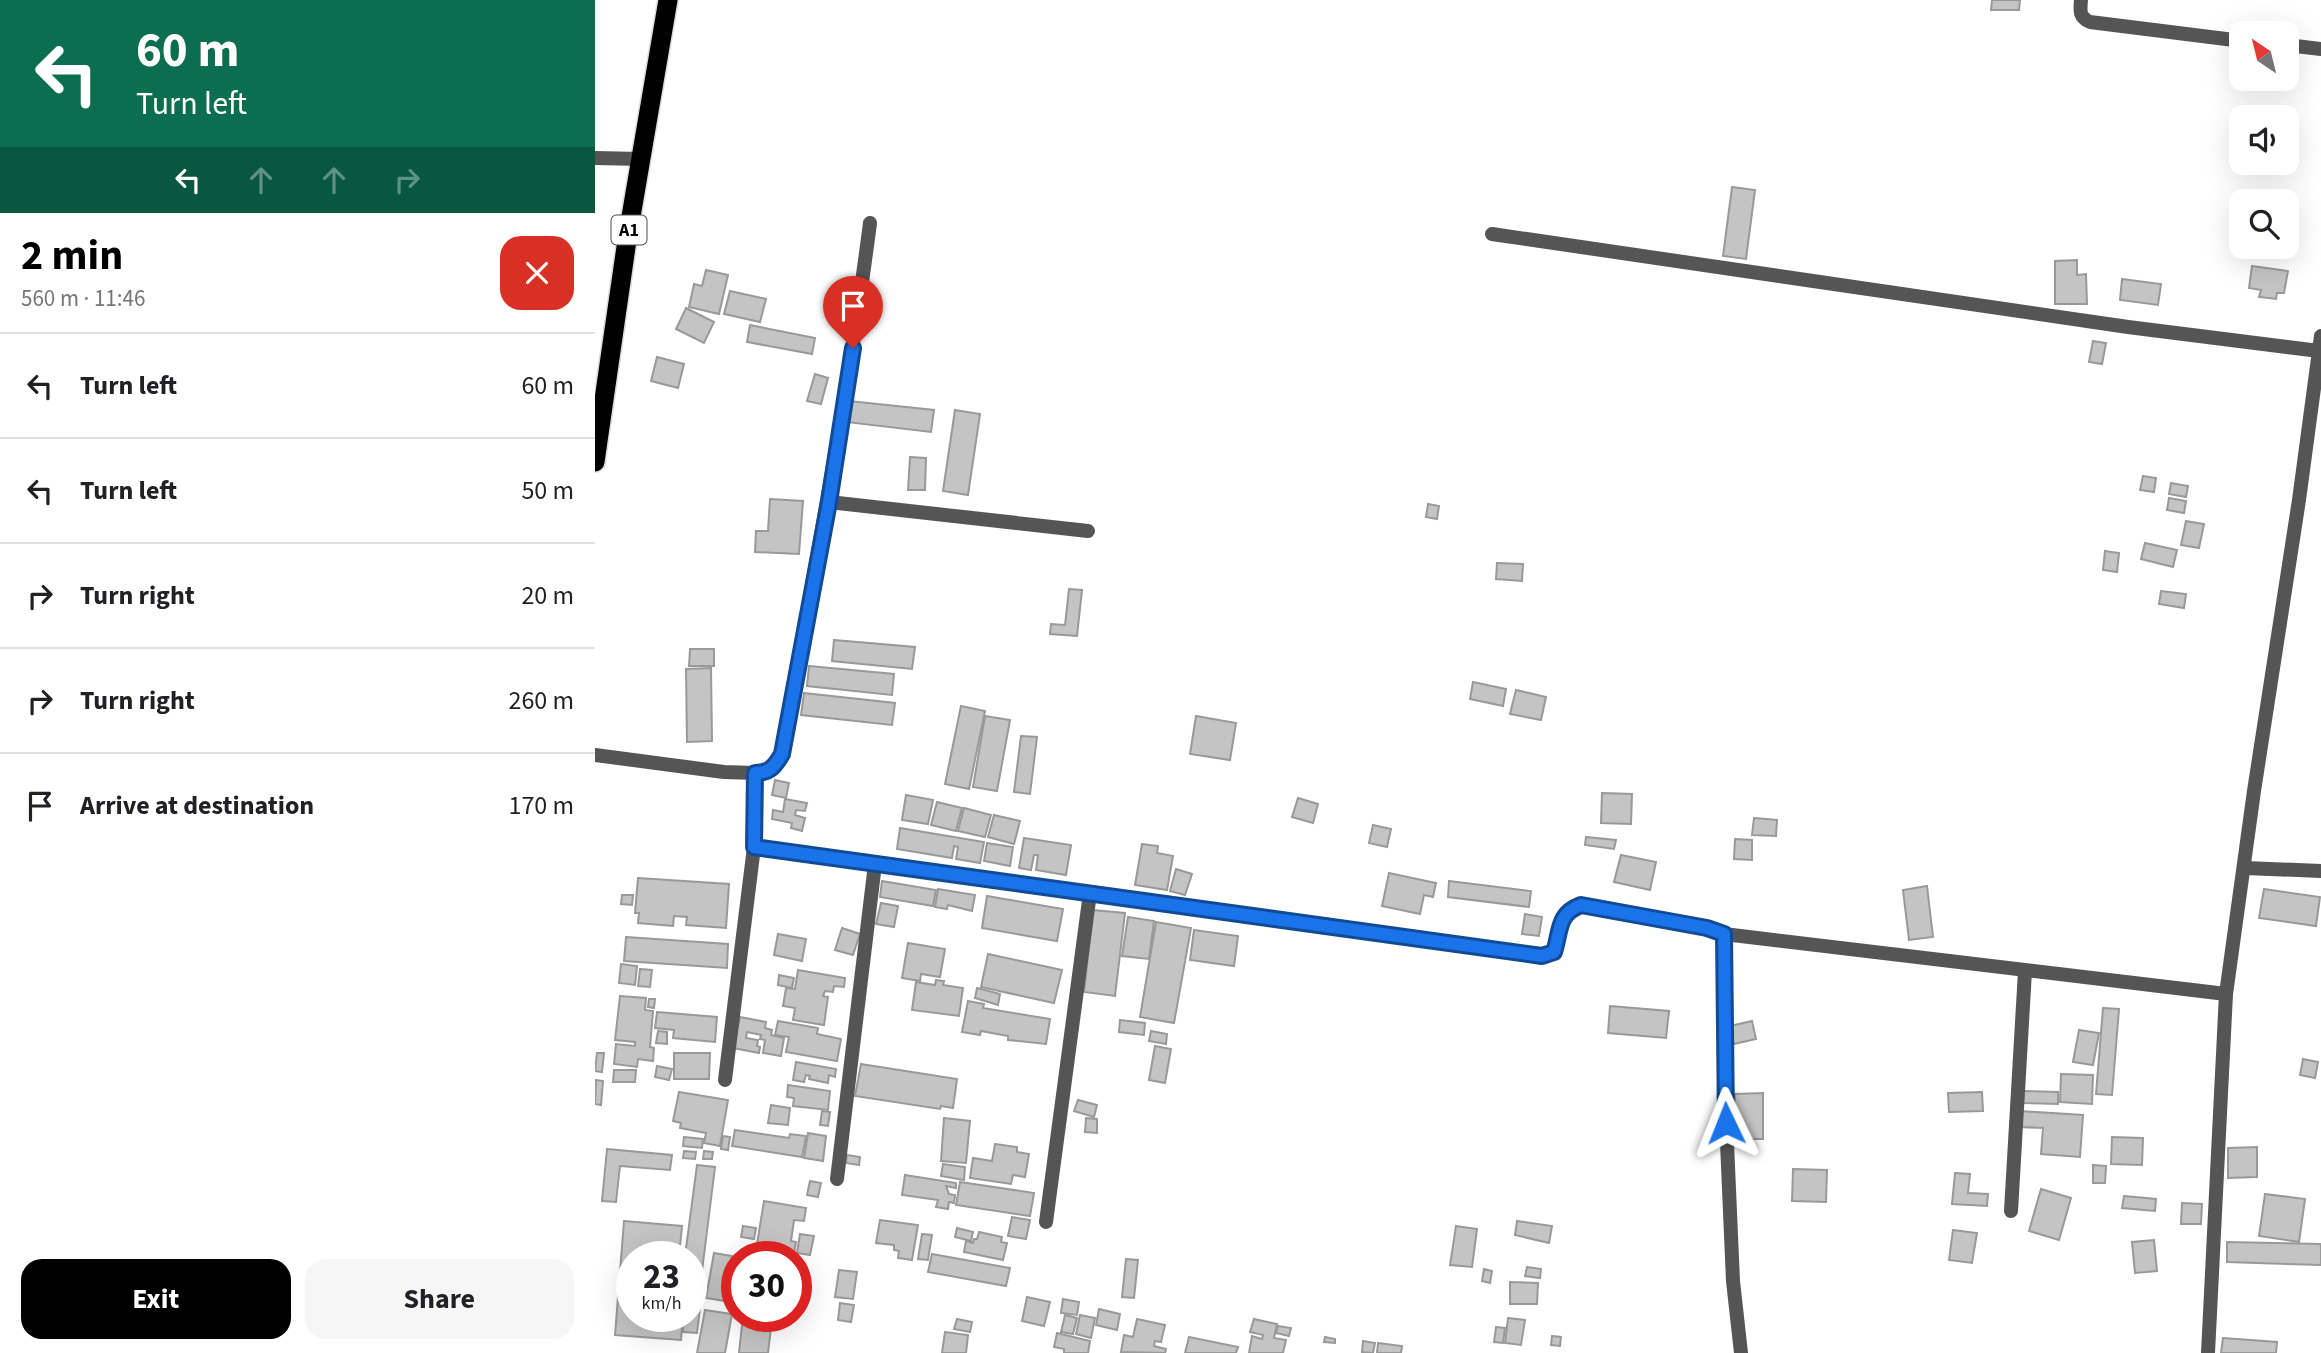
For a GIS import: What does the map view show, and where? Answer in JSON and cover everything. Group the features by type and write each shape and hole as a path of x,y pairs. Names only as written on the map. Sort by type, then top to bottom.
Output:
{"highway":[{"name":"A1","path":"595,462 668,0"}],"street":[{"path":"2081,0 2080,13 2084,20 2090,22 2229,39"},
{"path":"2299,46 2321,49"},
{"path":"595,158 641,159"},
{"path":"595,755 724,772 764,773 773,768 782,754 829,502 857,328 870,223"},
{"path":"1492,234 2114,325 2319,351"},
{"path":"2208,1353 2226,994 2321,336"},
{"path":"829,502 1088,531"},
{"path":"725,1080 754,847 755,773"},
{"path":"754,847 1542,956 1554,952 1564,915 1570,909 1581,905 1707,928 1724,934 2226,994"},
{"path":"837,1179 875,864"},
{"path":"2245,868 2321,871"},
{"path":"1046,1222 1090,893"},
{"path":"1724,934 1725,1097 1733,1281 1741,1353"},
{"path":"2011,1211 2025,971"}],"building":[{"path":"1992,0 2020,0 2019,10 1991,10"},
{"path":"1732,187 1755,190 1746,259 1723,256"},
{"path":"2077,260 2077,275 2086,274 2087,304 2055,304 2055,261"},
{"path":"2252,266 2288,271 2284,293 2277,293 2276,299 2259,297 2261,290 2249,288"},
{"path":"706,270 728,275 719,314 689,307 694,284 702,286"},
{"path":"2122,279 2161,284 2158,305 2120,300"},
{"path":"730,291 766,299 760,322 724,314"},
{"path":"686,308 714,322 704,343 676,329"},
{"path":"750,325 815,338 812,354 747,342"},
{"path":"2093,341 2106,343 2102,364 2089,362"},
{"path":"657,357 684,364 678,388 651,381"},
{"path":"815,374 828,378 821,404 807,401"},
{"path":"849,401 934,410 931,432 846,422"},
{"path":"955,410 980,414 968,495 943,491"},
{"path":"910,457 926,458 925,490 908,490"},
{"path":"2143,476 2156,478 2154,492 2140,490"},
{"path":"2171,483 2188,486 2186,497 2169,494"},
{"path":"2169,498 2186,501 2184,513 2167,510"},
{"path":"770,499 803,501 799,554 755,552 756,531 768,531"},
{"path":"1428,504 1439,506 1437,519 1426,517"},
{"path":"2186,521 2204,524 2199,548 2181,545"},
{"path":"2145,543 2177,550 2173,567 2141,559"},
{"path":"2105,551 2119,553 2117,572 2103,570"},
{"path":"1497,563 1523,564 1522,581 1496,579"},
{"path":"1069,589 1082,590 1077,636 1050,634 1051,624 1065,625"},
{"path":"2161,591 2186,594 2184,608 2159,604"},
{"path":"834,640 915,647 912,669 832,661"},
{"path":"690,649 714,649 714,666 689,666"},
{"path":"809,666 894,674 892,695 807,686"},
{"path":"711,668 712,741 687,742 686,669"},
{"path":"1473,682 1506,689 1503,706 1470,699"},
{"path":"1516,690 1546,697 1541,720 1510,714"},
{"path":"804,693 895,703 892,725 801,715"},
{"path":"961,706 985,711 969,789 945,784"},
{"path":"985,716 1010,720 997,791 973,787"},
{"path":"1196,716 1236,723 1230,760 1190,754"},
{"path":"1021,736 1037,737 1030,794 1014,792"},
{"path":"775,780 789,783 786,798 772,795"},
{"path":"1602,793 1632,794 1631,824 1601,823"},
{"path":"906,795 933,800 928,824 902,820"},
{"path":"1298,798 1318,804 1313,823 1292,817"},
{"path":"785,799 807,803 805,811 796,810 795,815 805,818 802,831 791,828 792,823 772,819 773,810 783,812"},
{"path":"937,802 962,808 956,831 931,825"},
{"path":"964,808 991,815 985,837 958,831"},
{"path":"994,815 1020,821 1014,844 988,837"},
{"path":"1754,818 1777,820 1776,836 1752,835"},
{"path":"1373,825 1391,829 1387,847 1369,843"},
{"path":"900,828 984,842 980,863 956,859 958,847 954,846 952,858 897,849"},
{"path":"1586,837 1616,840 1614,849 1585,845"},
{"path":"1024,838 1071,845 1066,875 1036,870 1038,855 1034,855 1031,870 1019,868"},
{"path":"1735,839 1752,840 1752,860 1734,859"},
{"path":"987,843 1013,847 1010,866 984,861"},
{"path":"1142,844 1158,846 1157,853 1173,856 1167,890 1135,885"},
{"path":"1621,855 1656,862 1650,890 1614,882"},
{"path":"1176,869 1192,874 1185,895 1170,891"},
{"path":"1389,873 1436,883 1433,897 1424,895 1420,914 1382,906"},
{"path":"638,878 729,884 726,928 686,925 687,917 674,916 673,926 638,923 639,913 635,913"},
{"path":"882,881 936,890 933,906 880,897"},
{"path":"1449,881 1531,891 1529,907 1448,897"},
{"path":"1927,886 1933,937 1909,940 1903,890"},
{"path":"938,889 975,895 972,911 948,905 947,909 935,907"},
{"path":"2264,889 2320,897 2316,926 2259,918"},
{"path":"622,895 633,895 632,905 621,904"},
{"path":"987,896 1063,909 1057,941 982,928"},
{"path":"881,903 898,906 894,927 876,924"},
{"path":"1093,910 1125,913 1115,996 1084,992"},
{"path":"1525,914 1542,917 1539,936 1522,934"},
{"path":"1128,917 1154,921 1149,959 1122,956"},
{"path":"1156,922 1191,928 1174,1023 1140,1017"},
{"path":"842,928 860,934 853,955 835,950"},
{"path":"1194,930 1238,936 1234,966 1190,960"},
{"path":"778,934 806,939 802,961 774,955"},
{"path":"626,937 728,944 727,968 624,961"},
{"path":"908,943 945,949 940,977 921,974 920,981 902,978"},
{"path":"988,954 1062,970 1054,1003 981,987"},
{"path":"621,964 637,966 635,985 619,983"},
{"path":"640,969 652,970 650,987 638,986"},
{"path":"798,970 845,978 844,987 834,986 833,992 825,991 823,996 828,997 824,1025 793,1020 795,1008 783,1006 786,988 795,989"},
{"path":"779,975 794,978 792,988 778,985"},
{"path":"936,980 944,981 943,985 963,988 959,1016 912,1010 916,982 935,985"},
{"path":"977,988 1000,994 998,1005 975,998"},
{"path":"620,996 646,998 645,1010 653,1011 650,1047 654,1048 653,1061 638,1059 637,1067 614,1064 616,1044 635,1046 635,1042 615,1040"},
{"path":"649,999 655,999 654,1008 648,1007"},
{"path":"968,1001 984,1004 983,1008 1050,1019 1046,1044 1008,1040 1008,1036 981,1031 980,1035 962,1032"},
{"path":"1610,1006 1669,1011 1666,1038 1608,1033"},
{"path":"2103,1008 2119,1009 2112,1095 2096,1094"},
{"path":"657,1012 717,1017 715,1042 673,1038 674,1030 655,1028"},
{"path":"740,1017 766,1022 765,1028 772,1030 771,1035 784,1038 781,1056 763,1053 765,1040 760,1039 761,1035 747,1032 746,1038 758,1040 759,1053 733,1048"},
{"path":"1120,1020 1145,1023 1144,1035 1119,1032"},
{"path":"778,1021 818,1028 817,1034 841,1039 837,1061 786,1052 789,1037 775,1035"},
{"path":"1752,1021 1756,1039 1734,1044 1730,1026"},
{"path":"2079,1030 2099,1033 2093,1065 2073,1062"},
{"path":"658,1031 667,1032 667,1044 656,1043"},
{"path":"1151,1031 1167,1034 1166,1044 1149,1041"},
{"path":"1155,1046 1171,1049 1165,1083 1149,1080"},
{"path":"597,1053 604,1053 602,1072 595,1071"},
{"path":"674,1053 710,1053 709,1079 674,1079"},
{"path":"2303,1059 2318,1062 2315,1078 2300,1075"},
{"path":"796,1062 836,1069 835,1077 829,1075 828,1083 809,1079 810,1076 806,1075 804,1082 793,1080"},
{"path":"861,1064 957,1079 953,1108 941,1106 940,1109 855,1096"},
{"path":"657,1066 672,1069 669,1080 655,1077"},
{"path":"614,1070 636,1070 635,1082 613,1082"},
{"path":"2061,1074 2093,1075 2092,1104 2060,1102"},
{"path":"596,1080 603,1081 601,1105 595,1104"},
{"path":"788,1085 830,1091 828,1110 793,1106 794,1098 787,1097"},
{"path":"2024,1091 2058,1092 2058,1104 2023,1103"},
{"path":"679,1092 728,1100 720,1146 704,1143 706,1133 680,1128 681,1123 673,1121"},
{"path":"1982,1092 1983,1111 1949,1112 1948,1093"},
{"path":"1763,1093 1763,1139 1735,1139 1735,1094"},
{"path":"1078,1100 1097,1105 1094,1117 1074,1111"},
{"path":"771,1105 790,1108 788,1125 768,1123"},
{"path":"822,1111 830,1112 828,1126 820,1125"},
{"path":"2020,1111 2083,1115 2080,1157 2041,1154 2043,1128 2019,1127"},
{"path":"944,1118 970,1121 966,1163 941,1161"},
{"path":"1086,1118 1097,1119 1097,1133 1085,1132"},
{"path":"735,1130 789,1138 790,1134 806,1136 802,1157 732,1146"},
{"path":"808,1133 826,1136 823,1161 804,1158"},
{"path":"723,1136 730,1137 728,1150 721,1149"},
{"path":"684,1137 703,1139 702,1148 683,1146"},
{"path":"2112,1137 2143,1138 2142,1165 2111,1164"},
{"path":"995,1144 1017,1147 1017,1152 1029,1154 1025,1177 1013,1175 1011,1184 970,1178 973,1158 992,1161"},
{"path":"2257,1147 2257,1177 2228,1178 2228,1148"},
{"path":"607,1149 672,1155 670,1170 620,1166 616,1202 602,1201"},
{"path":"684,1151 696,1152 695,1159 683,1158"},
{"path":"704,1151 713,1152 712,1159 703,1159"},
{"path":"847,1155 860,1157 859,1165 846,1163"},
{"path":"943,1164 965,1167 964,1180 941,1176"},
{"path":"697,1165 715,1167 706,1241 687,1241"},
{"path":"2093,1165 2106,1166 2105,1183 2093,1183"},
{"path":"1793,1169 1827,1170 1826,1202 1792,1201"},
{"path":"1955,1173 1970,1174 1968,1193 1988,1194 1987,1206 1952,1204"},
{"path":"905,1175 956,1183 956,1188 946,1186 949,1194 955,1195 954,1203 949,1202 948,1209 936,1207 938,1200 902,1195"},
{"path":"810,1181 821,1183 818,1197 807,1195"},
{"path":"960,1182 1034,1193 1030,1216 956,1205"},
{"path":"2041,1189 2071,1198 2059,1240 2029,1231"},
{"path":"2265,1194 2305,1199 2299,1242 2259,1236"},
{"path":"2124,1196 2156,1199 2155,1211 2122,1208"},
{"path":"764,1201 806,1208 804,1221 794,1220 791,1241 757,1241"},
{"path":"2182,1203 2202,1204 2201,1224 2181,1224"},
{"path":"1012,1217 1030,1220 1026,1239 1008,1236"},
{"path":"880,1220 918,1225 912,1260 898,1258 899,1251 894,1250 894,1245 876,1243"},
{"path":"624,1221 682,1226 680,1241 622,1241"},
{"path":"1517,1221 1552,1226 1549,1243 1515,1235"},
{"path":"743,1226 756,1228 754,1239 741,1237"},
{"path":"1456,1226 1477,1229 1472,1267 1450,1265"},
{"path":"957,1228 973,1232 971,1241 955,1237"},
{"path":"1953,1230 1977,1233 1972,1263 1949,1260"},
{"path":"979,1232 1002,1237 1001,1242 1007,1243 1003,1260 964,1252 966,1241 973,1243"},
{"path":"800,1234 814,1236 812,1246 812,1241 799,1241"},
{"path":"922,1234 932,1235 928,1260 918,1259"},
{"path":"2154,1240 2157,1271 2135,1273 2132,1242"},
{"path":"2227,1242 2321,1244 2321,1265 2227,1262"},
{"path":"714,1253 721,1254 721,1300 707,1298"},
{"path":"932,1254 1010,1268 1006,1286 928,1272"},
{"path":"1126,1259 1138,1260 1134,1298 1122,1297"},
{"path":"1527,1267 1541,1269 1540,1278 1525,1276"},
{"path":"1484,1269 1492,1271 1490,1283 1482,1281"},
{"path":"839,1270 857,1272 853,1299 835,1297"},
{"path":"1510,1282 1538,1283 1537,1304 1510,1304"},
{"path":"1027,1297 1050,1302 1044,1326 1022,1321"},
{"path":"1063,1299 1079,1302 1077,1315 1061,1313"},
{"path":"840,1303 854,1305 851,1322 838,1320"},
{"path":"1099,1309 1120,1314 1117,1330 1096,1325"},
{"path":"707,1310 721,1312 721,1332 729,1332 725,1353 697,1353 701,1332 707,1332"},
{"path":"1065,1315 1077,1318 1073,1334 1061,1332"},
{"path":"1080,1315 1095,1318 1091,1338 1076,1334"},
{"path":"1508,1318 1525,1320 1521,1345 1505,1343"},
{"path":"957,1319 972,1322 970,1332 954,1329"},
{"path":"1137,1319 1165,1325 1161,1342 1155,1341 1154,1346 1166,1349 1165,1353 1121,1352 1124,1335 1133,1337"},
{"path":"1254,1319 1277,1324 1274,1338 1286,1340 1283,1353 1249,1353 1252,1336 1262,1339 1263,1335 1250,1332"},
{"path":"616,1322 616,1332 682,1332 681,1340 615,1335"},
{"path":"1278,1326 1291,1328 1289,1336 1276,1333"},
{"path":"1496,1327 1505,1328 1503,1343 1494,1342"},
{"path":"741,1332 771,1332 768,1353 739,1353"},
{"path":"945,1332 968,1335 966,1353 942,1353"},
{"path":"1057,1333 1090,1341 1088,1353 1064,1353 1064,1349 1054,1347"},
{"path":"1552,1336 1561,1337 1560,1346 1551,1345"},
{"path":"1189,1337 1238,1347 1236,1353 1185,1353"},
{"path":"1325,1337 1335,1339 1335,1343 1324,1342"},
{"path":"2223,1338 2277,1342 2276,1353 2221,1353"},
{"path":"1363,1341 1375,1343 1373,1353 1362,1352"},
{"path":"1378,1343 1402,1346 1401,1353 1377,1353"}],"route":[{"path":"853,348 829,502 782,754 773,768 764,773 755,773 754,847 1542,956 1554,952 1564,915 1570,909 1581,905 1707,928 1724,934 1726,1123"}]}
